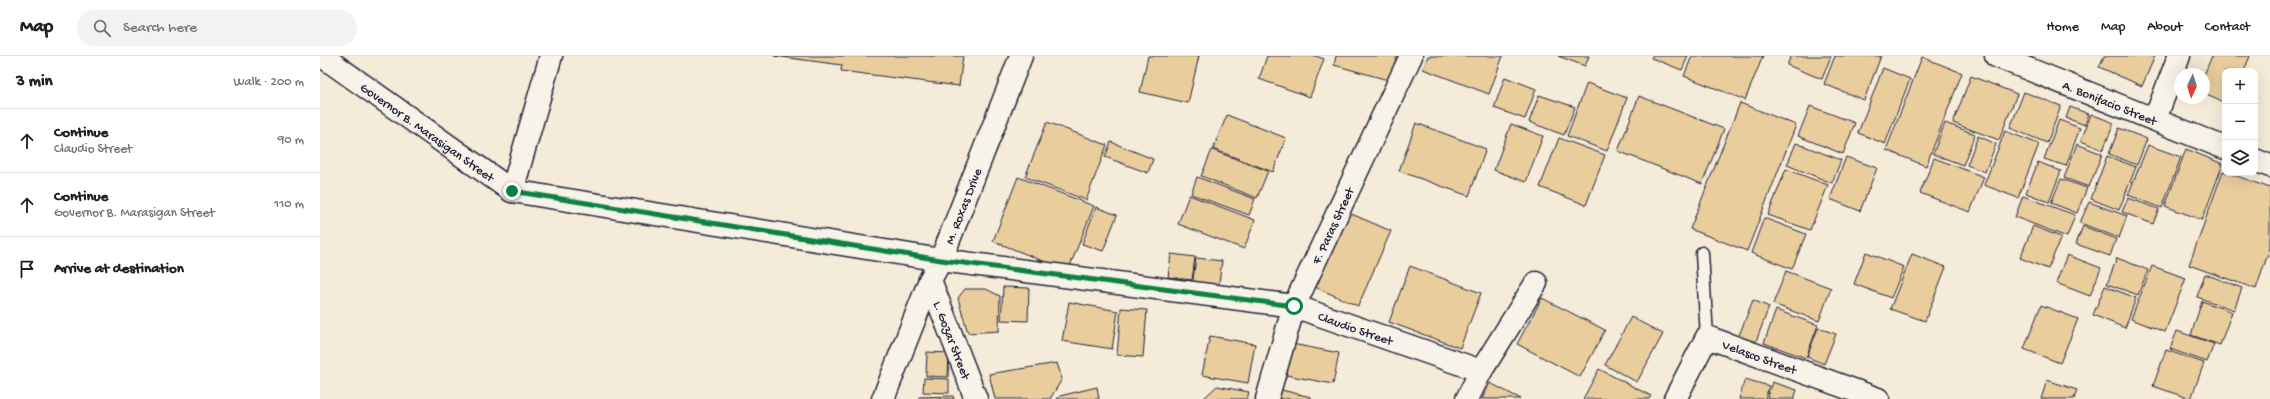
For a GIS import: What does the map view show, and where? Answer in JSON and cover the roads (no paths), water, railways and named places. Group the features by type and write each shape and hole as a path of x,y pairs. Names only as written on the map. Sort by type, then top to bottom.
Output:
{"street":[{"name":"Governor B. Marasigan Street","path":"322,56 512,191 941,260"},
{"path":"512,191 551,56"},
{"name":"M. Roxas Drive","path":"883,399 930,280 941,260 1021,56"},
{"name":"F. Paras Street","path":"1267,399 1294,306 1411,56"},
{"name":"A. Bonifacio Street","path":"1996,56 2222,147"},
{"path":"2155,119 2179,56"},
{"path":"2258,161 2270,166"},
{"name":"Claudio Street","path":"941,260 1294,306 1481,371"},
{"name":"L. Gozar Street","path":"930,280 976,399"},
{"path":"1467,399 1481,371 1536,283"},
{"name":"Velasco Street","path":"1675,399 1707,337 1866,397"}],"lane":[{"path":"1702,254 1707,337"}]}
